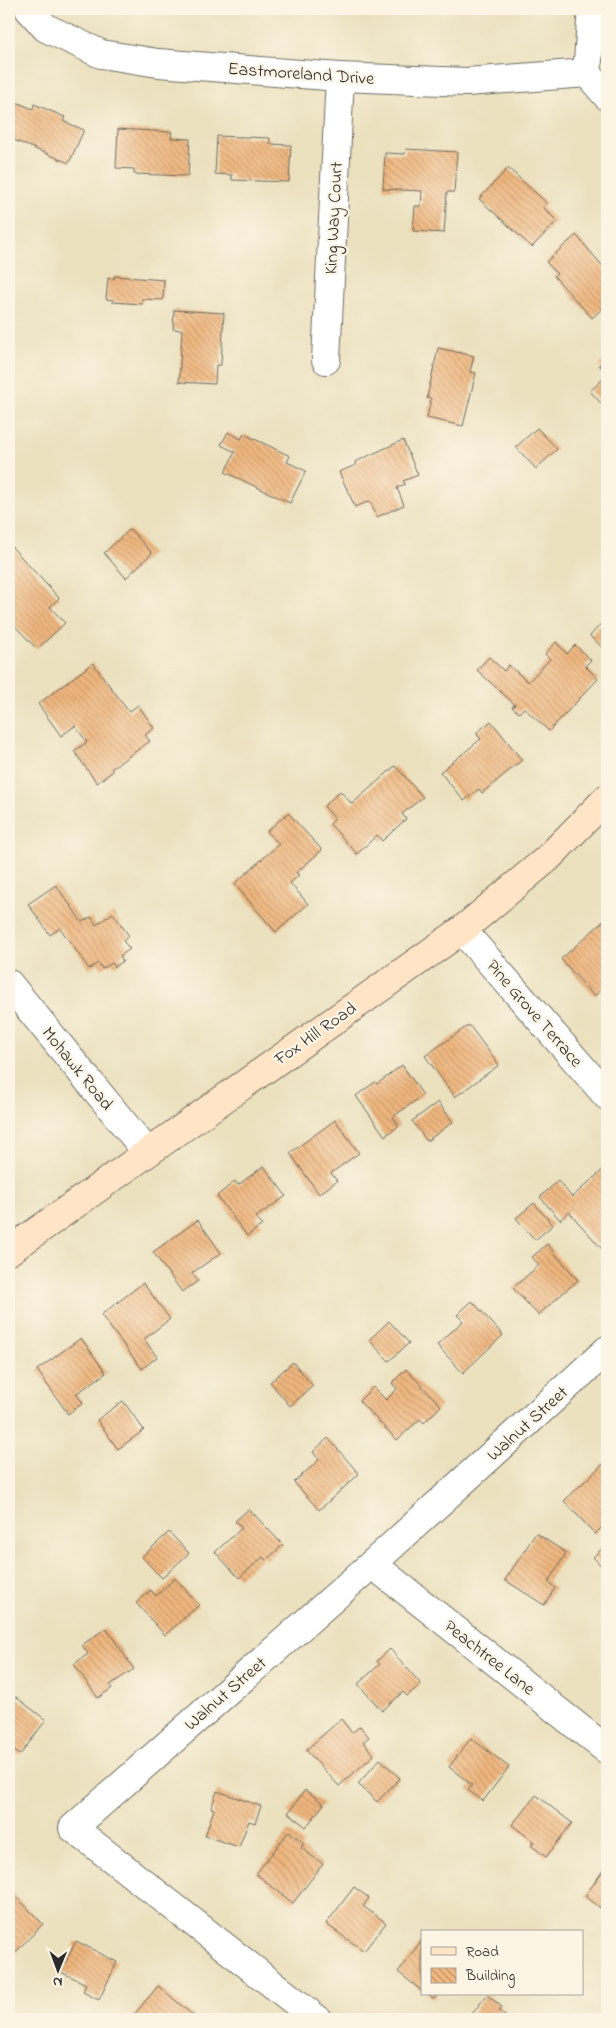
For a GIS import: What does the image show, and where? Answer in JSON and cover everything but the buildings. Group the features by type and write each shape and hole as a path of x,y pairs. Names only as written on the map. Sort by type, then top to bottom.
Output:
{"main road":[{"name":"Fox Hill Road","path":"9,1251 462,930 548,858 607,798"}],"street":[{"name":"Eastmoreland Drive","path":"29,9 46,28 101,54 158,63 340,77 467,82 587,73"},
{"path":"592,9 587,73 607,96"},
{"name":"King Way Court","path":"326,360 340,77"},
{"name":"Pine Grove Terrace","path":"462,930 607,1096"},
{"name":"Mohawk Road","path":"9,984 147,1152"},
{"name":"Walnut Street","path":"317,2019 73,1828 372,1564 607,1350"},
{"name":"Peachtree Lane","path":"372,1564 607,1750"}]}
